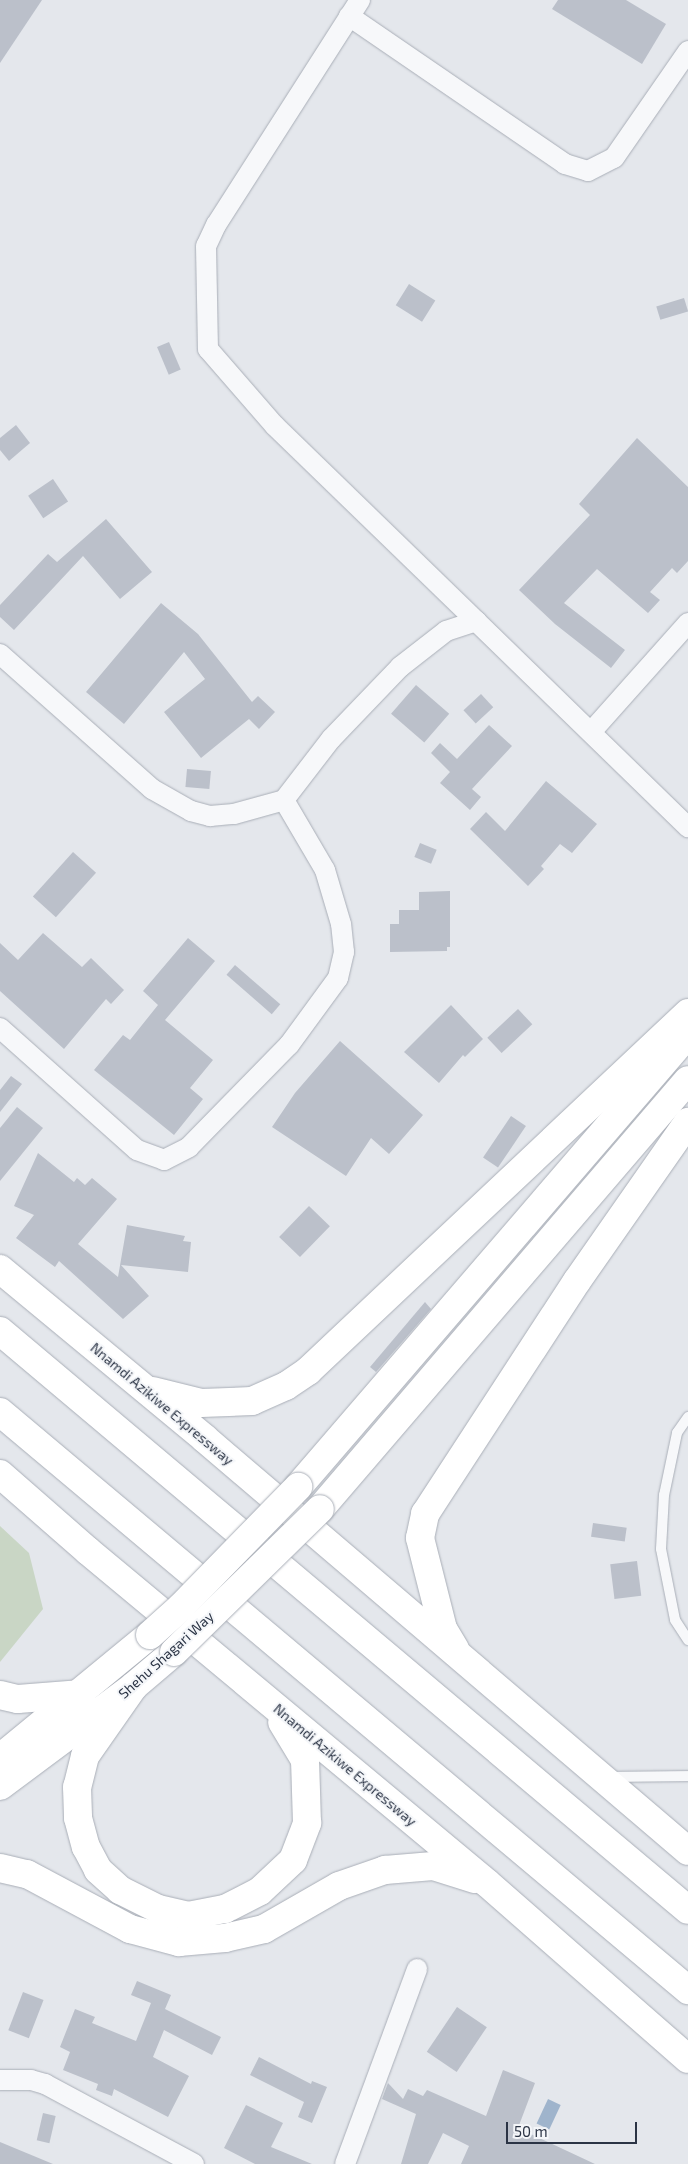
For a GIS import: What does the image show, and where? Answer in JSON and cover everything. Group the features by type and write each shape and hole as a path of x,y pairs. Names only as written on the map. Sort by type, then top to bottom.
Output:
{"main road":[{"path":"149,1393 156,1390 201,1404 252,1401 286,1386 308,1371 688,1013"},
{"name":"Shehu Shagari Way","path":"0,1758 82,1694 150,1635 298,1487 688,1034"},
{"name":"Shehu Shagari Way","path":"0,1786 134,1686 174,1652 320,1509 688,1080"},
{"path":"459,1657 443,1629 420,1538 425,1514 577,1281 688,1122"},
{"name":"Nnamdi Azikiwe Expressway","path":"0,1269 149,1393 688,1851"},
{"path":"0,1331 688,1910"},
{"path":"0,1412 688,1990"},
{"name":"Nnamdi Azikiwe Expressway","path":"0,1474 88,1551 488,1883 688,2059"},
{"path":"134,1686 85,1756 78,1788 78,1818 86,1847 98,1870 128,1893 158,1909 188,1916 225,1909 260,1891 293,1860 297,1851 307,1823 305,1760 271,1703"},
{"path":"0,1695 18,1699 82,1694"},
{"path":"0,1868 27,1874 130,1929 180,1942 225,1938 264,1929 340,1886 385,1870 433,1866 488,1883"}],"street":[{"path":"688,51 614,158 588,171 565,164 354,8 216,225 206,246 208,349 275,426 688,827"},
{"path":"1,657 136,776 191,811 210,816 234,814 284,800 331,739 400,667 446,631 476,621"},
{"path":"591,732 688,623"},
{"path":"0,1028 137,1150 164,1160 189,1147 289,1045 338,978 344,952 341,924 325,870 284,800"},
{"path":"345,2164 417,1969"},
{"path":"0,2080 31,2080 45,2084 194,2164"}],"lane":[{"path":"688,1417 677,1433 664,1494 661,1549 675,1620 688,1640"},
{"path":"601,1778 688,1776"}],"green space":[{"path":"0,1526 29,1553 43,1609 0,1662"}],"water":[{"path":"548,2099 561,2105 549,2129 537,2123"}],"building":[{"path":"0,0 42,0 0,63"},
{"path":"558,0 626,0 666,24 642,64 552,9"},
{"path":"409,284 435,300 422,322 396,305"},
{"path":"684,298 688,311 660,320 656,306"},
{"path":"169,342 181,370 169,375 157,347"},
{"path":"16,425 30,443 9,461 0,450 0,438"},
{"path":"637,438 688,487 688,561 677,573 672,568 650,592 660,600 648,613 597,569 564,603 625,650 611,668 555,624 519,590 590,515 579,504"},
{"path":"53,479 68,501 43,518 28,496"},
{"path":"106,519 152,572 120,599 83,556 14,630 0,617 0,605 48,554 57,562"},
{"path":"161,603 198,634 252,702 258,696 275,712 259,729 249,719 201,758 164,712 205,679 184,652 124,724 86,692"},
{"path":"416,685 449,714 424,743 391,714"},
{"path":"481,694 493,707 476,724 463,710"},
{"path":"489,725 512,746 472,789 481,797 470,810 440,783 450,772 431,753 440,743 457,759"},
{"path":"187,769 211,771 209,789 185,787"},
{"path":"546,781 597,824 572,853 560,844 541,866 544,869 528,886 470,829 486,812 505,831"},
{"path":"420,843 437,850 431,864 414,857"},
{"path":"73,852 96,873 56,917 33,897"},
{"path":"450,891 450,947 447,947 447,951 390,952 390,924 399,924 399,910 419,910 419,892"},
{"path":"43,933 82,967 91,958 124,990 111,1004 106,999 64,1049 0,991 0,943 18,960"},
{"path":"188,938 215,961 165,1020 213,1060 190,1088 203,1099 174,1135 94,1070 123,1035 130,1040 158,1005 143,991"},
{"path":"235,965 280,1004 272,1014 226,975"},
{"path":"451,1005 483,1039 465,1057 463,1055 439,1083 404,1052"},
{"path":"518,1009 532,1024 502,1053 487,1038"},
{"path":"340,1041 423,1115 389,1154 371,1138 346,1176 272,1127 295,1093"},
{"path":"11,1076 22,1084 0,1112 0,1090"},
{"path":"17,1107 43,1128 0,1181 0,1128"},
{"path":"511,1116 526,1126 498,1168 483,1157"},
{"path":"38,1153 74,1182 77,1178 85,1185 92,1178 117,1199 78,1244 118,1277 127,1225 185,1236 183,1241 191,1242 188,1272 121,1265 149,1296 123,1319 59,1261 55,1267 16,1238 34,1215 14,1206"},
{"path":"309,1206 330,1226 300,1257 279,1237"},
{"path":"425,1302 431,1309 376,1372 370,1367"},
{"path":"593,1523 627,1528 625,1542 591,1537"},
{"path":"637,1561 641,1596 614,1599 610,1564"},
{"path":"137,1981 171,1995 165,2009 221,2037 212,2055 164,2030 153,2057 189,2076 168,2117 114,2089 112,2096 96,2090 98,2084 63,2070 70,2052 60,2047 75,2009 95,2017 92,2023 136,2041 151,2003 131,1995"},
{"path":"23,1992 44,2000 29,2038 8,2030"},
{"path":"457,2007 487,2027 457,2072 427,2052"},
{"path":"259,2057 311,2084 312,2081 327,2087 312,2123 298,2117 304,2102 250,2075"},
{"path":"503,2070 535,2083 518,2128 595,2164 461,2164 469,2146 443,2133 428,2164 401,2164 416,2114 382,2099 388,2083 403,2099 408,2089 423,2096 427,2090 486,2116"},
{"path":"246,2105 283,2123 271,2147 312,2164 255,2164 224,2148"},
{"path":"43,2113 56,2116 49,2143 37,2140"},
{"path":"0,2142 53,2164 0,2164"}]}
